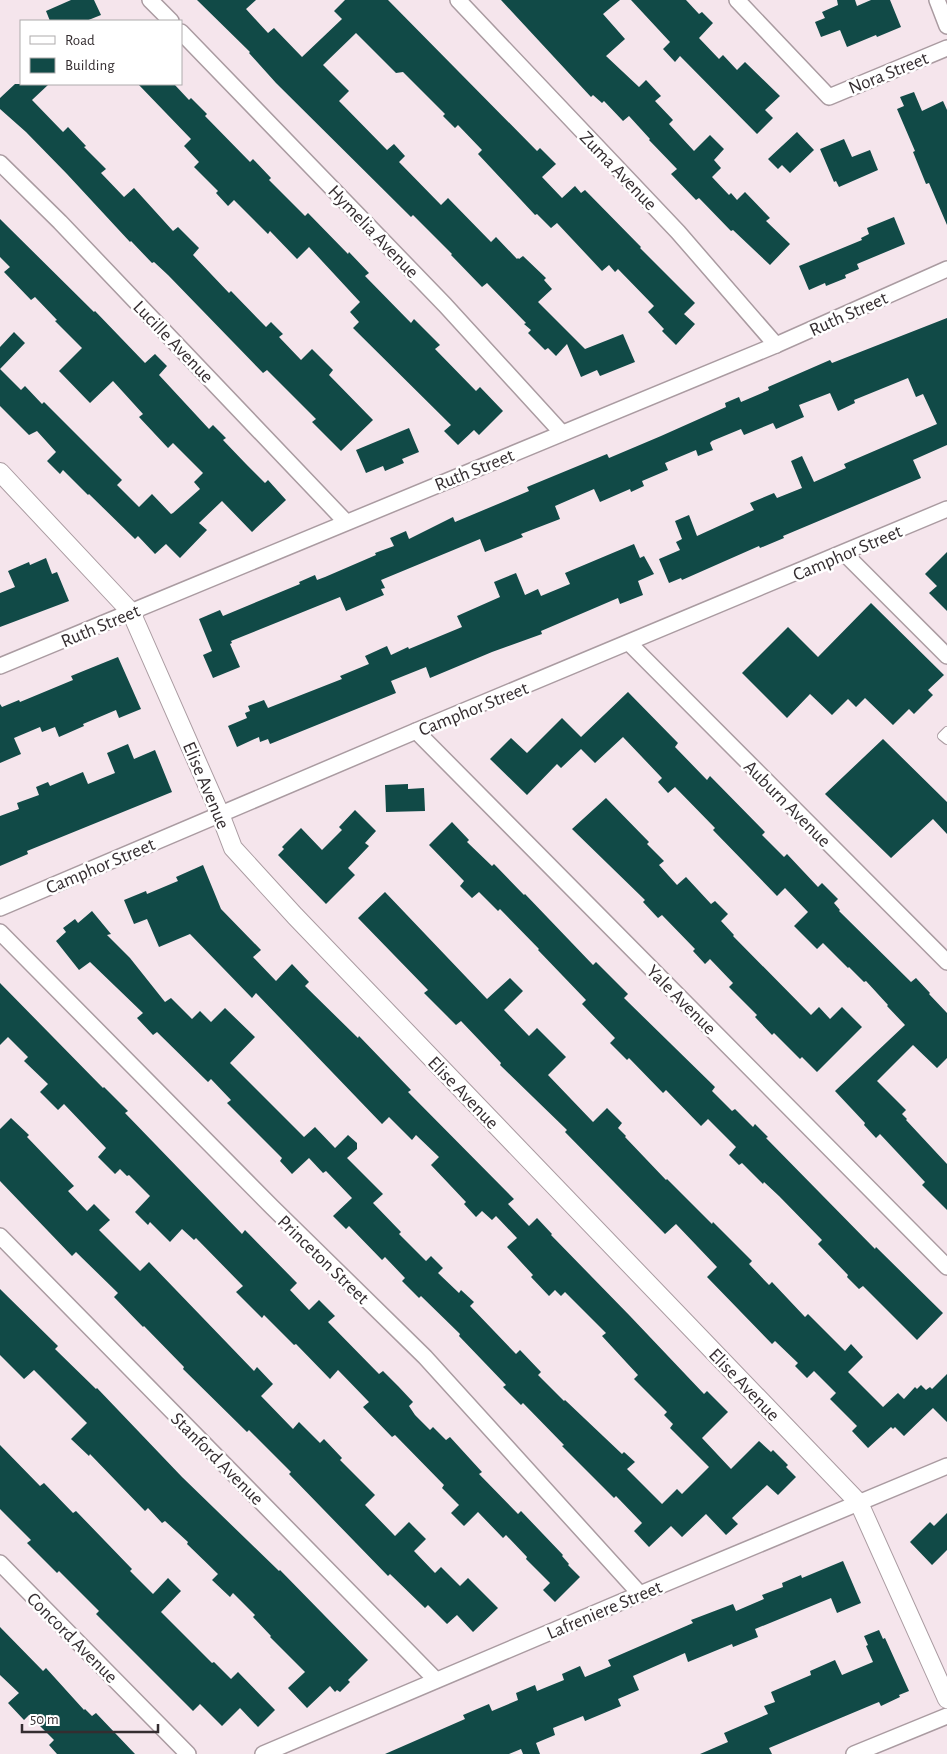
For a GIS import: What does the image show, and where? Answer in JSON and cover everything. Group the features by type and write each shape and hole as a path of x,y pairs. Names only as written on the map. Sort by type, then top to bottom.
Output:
{"street":[{"path":"150,0 170,20"},
{"name":"Zuma Avenue","path":"458,0 678,232 776,345"},
{"name":"Nora Street","path":"737,0 829,96 947,48"},
{"path":"936,0 947,26"},
{"name":"Hymelia Avenue","path":"182,33 445,305 562,433"},
{"name":"Lucille Avenue","path":"0,163 60,222 346,522"},
{"name":"Ruth Street","path":"0,666 776,345 947,270"},
{"name":"Elise Avenue","path":"0,472 131,612 220,814 233,848 294,916 859,1503 947,1699"},
{"name":"Camphor Street","path":"0,908 416,731 629,644 947,509"},
{"path":"844,553 947,656"},
{"name":"Auburn Avenue","path":"629,644 947,962"},
{"name":"Yale Avenue","path":"416,731 947,1267"},
{"name":"Princeton Street","path":"0,932 265,1200 425,1356 640,1594"},
{"name":"Stanford Avenue","path":"0,1236 436,1680"},
{"name":"Lafreniere Street","path":"263,1754 947,1466"},
{"name":"Concord Avenue","path":"0,1563 188,1754"},
{"path":"854,1754 947,1716"}],"lane":[{"path":"947,731 942,736 947,740"}],"building":[{"path":"71,0 94,0 101,15 88,20 50,20 46,11"},
{"path":"197,0 256,0 246,9 268,33 274,28 302,57 342,19 334,11 345,0 388,0 537,151 540,148 556,164 542,177 562,198 575,186 581,193 585,190 695,303 684,314 695,324 676,345 662,331 664,329 648,312 654,306 618,269 615,272 609,265 602,271 557,223 551,228 537,214 535,215 478,154 482,150 458,125 455,128 443,116 445,114 403,72 396,73 356,33 323,65 349,91 339,101 387,150 394,144 405,156 399,162 441,205 448,198 491,242 496,237 517,259 523,256 546,278 544,280 552,289 538,302 585,349 623,334 635,362 600,376 597,370 581,377 567,344 556,356 548,348 545,350 528,333 531,330 524,324 526,323 487,283 482,287 413,215 411,217 276,83 250,52"},
{"path":"501,0 620,0 603,14 625,39 606,56 639,87 646,80 661,96 655,101 673,120 669,124 694,151 710,135 724,149 714,160 721,168 712,177 729,195 731,193 737,200 745,192 770,218 766,221 790,244 770,265 733,230 731,231 699,198 696,200 671,174 677,169 629,116 623,121 604,101 602,103 593,95 591,97"},
{"path":"631,0 686,0 699,14 702,12 713,23 699,38 719,59 723,55 737,70 745,62 780,96 765,110 773,118 757,134 680,56 675,62 663,49 670,42"},
{"path":"837,0 855,0 857,6 871,0 890,0 901,27 847,47 840,30 821,37 815,22 825,18 822,12 838,5"},
{"path":"15,84 48,85 32,100 63,132 68,127 86,146 84,147 106,169 101,173 124,197 134,188 173,231 178,227 199,248 193,255 229,293 231,291 266,327 271,322 283,334 279,337 301,360 312,349 333,370 329,375 373,420 341,451 312,422 316,419 267,370 263,373 168,275 130,242 26,132 0,109 0,98"},
{"path":"139,85 175,85 189,100 191,98 207,114 205,116 250,162 253,159 271,178 269,180 305,216 308,213 348,254 349,252 369,273 365,276 411,323 414,319 440,345 435,349 476,391 480,387 503,411 479,435 474,430 458,445 444,431 451,425 353,328 359,322 350,312 360,302 309,247 297,259 270,231 268,234 234,200 228,206 216,193 218,191 194,167 199,162 184,146 191,139"},
{"path":"914,92 922,111 943,101 947,110 947,225 929,183 926,184 913,152 915,151 897,109 904,106 900,97"},
{"path":"797,132 814,150 790,173 782,165 778,169 768,159"},
{"path":"844,139 852,157 870,150 878,170 839,187 836,181 834,182 820,149"},
{"path":"894,217 905,244 857,264 859,269 845,275 846,278 826,286 825,283 809,290 799,266 862,240 861,238 869,234 867,228"},
{"path":"0,219 95,311 145,363 155,354 167,366 159,375 209,429 213,425 226,438 223,440 246,464 265,483 268,480 286,500 252,532 222,501 199,523 207,530 180,558 166,544 155,554 138,536 135,539 63,470 60,474 47,461 56,452 37,431 29,435 0,406 0,369 21,390 25,386 42,404 44,402 122,480 117,485 139,507 152,494 171,514 200,489 194,482 203,473 173,443 168,448 139,417 143,414 113,381 90,403 59,371 82,348 55,321 57,320 35,297 31,300 4,272 10,267 0,257"},
{"path":"947,318 947,445 913,460 921,478 783,536 784,538 760,548 759,546 682,580 681,578 669,583 659,559 680,550 676,542 682,539 675,521 689,515 697,536 754,510 750,503 774,493 777,498 802,488 791,461 802,456 814,482 846,468 844,464 937,424 923,394 916,397 908,378 854,400 855,403 838,411 830,393 799,405 804,417 776,429 773,423 744,435 741,429 712,441 710,443 713,450 698,456 696,450 665,463 668,470 642,481 644,486 631,492 630,489 600,502 594,489 555,506 560,519 521,534 523,537 485,552 480,539 381,580 385,588 381,589 384,595 346,611 340,597 231,641 232,643 230,644 240,667 213,678 203,655 212,651 199,619 220,610 223,616 300,584 299,582 315,575 317,580 325,577 394,546 390,538 406,531 409,539 453,517 455,522 529,491 527,487 607,454 609,458 661,436 726,407 725,403 739,397 741,402 769,390 768,387 830,360 832,363"},
{"path":"14,332 25,343 0,369 0,347"},
{"path":"409,428 419,452 402,459 404,463 385,471 383,466 366,473 356,450"},
{"path":"634,544 640,558 644,556 654,574 638,581 643,595 620,604 618,598 541,631 542,634 492,652 430,678 426,667 391,681 396,693 270,744 268,739 260,742 259,737 237,747 228,726 247,718 245,713 250,711 248,706 264,700 268,708 342,679 340,676 369,664 365,656 387,646 391,655 462,627 457,616 500,597 494,582 516,573 525,595 538,589 541,596 570,584 565,573"},
{"path":"947,552 947,611 929,593 937,586 925,574"},
{"path":"46,558 52,574 57,572 69,601 0,627 0,593 15,587 8,571 29,562 30,565"},
{"path":"871,603 944,675 928,690 933,695 914,714 909,709 893,725 865,698 856,707 848,699 832,715 810,694 787,718 742,673 788,627 818,657"},
{"path":"118,657 141,709 119,718 116,710 59,737 55,727 42,732 40,727 14,738 21,754 0,763 0,704 2,707 19,700 20,702 73,680 71,676"},
{"path":"628,692 678,743 675,747 707,780 710,776 765,832 762,835 784,857 787,854 818,887 822,883 838,899 834,903 839,911 911,982 916,978 947,1013 947,1058 937,1068 913,1045 877,1081 906,1110 902,1114 906,1120 947,1164 947,1210 922,1185 925,1182 880,1134 876,1138 864,1125 865,1123 835,1091 905,1025 866,981 864,982 848,968 823,943 817,949 794,926 808,912 785,888 777,896 713,830 715,828 675,787 668,793 658,782 662,778 623,737 595,763 581,749 561,768 557,764 527,795 490,759 511,738 527,753 562,718 581,737"},
{"path":"883,739 947,802 947,834 933,819 891,858 825,794"},
{"path":"128,744 134,759 155,750 172,792 27,851 28,854 0,866 0,816 19,809 17,803 39,795 36,787 48,782 50,786 83,772 88,784 115,773 107,753"},
{"path":"408,784 408,789 424,788 425,811 386,812 385,785"},
{"path":"606,798 649,842 647,844 664,861 659,865 677,885 686,877 711,904 715,901 728,914 721,921 733,936 811,1015 819,1007 830,1019 842,1007 862,1027 817,1072 802,1057 800,1059 774,1033 772,1035 755,1017 757,1015 729,987 733,983 710,959 705,964 693,951 695,949 662,915 658,918 643,902 645,900 572,829"},
{"path":"355,810 376,831 365,843 369,846 348,868 355,875 326,904 278,855 284,849 282,847 301,828 322,850 342,830 339,827"},
{"path":"452,822 469,840 467,842 492,866 494,864 525,894 593,965 596,962 628,994 624,998 715,1087 712,1091 732,1111 735,1109 753,1127 755,1124 768,1137 766,1138 875,1249 876,1247 943,1313 917,1340 863,1286 859,1289 847,1277 848,1275 818,1244 822,1240 779,1196 764,1182 763,1184 742,1163 739,1165 729,1155 736,1147 708,1119 701,1126 666,1090 663,1093 629,1058 627,1060 610,1043 615,1038 582,1004 586,1000 500,909 498,911 479,892 472,898 460,886 464,881 429,845"},
{"path":"203,865 221,909 261,950 253,957 276,981 292,964 309,982 305,986 358,1038 359,1036 411,1090 408,1092 514,1199 508,1204 529,1226 537,1218 551,1235 704,1394 707,1391 728,1412 702,1438 731,1469 759,1441 771,1452 773,1450 788,1465 786,1467 796,1477 778,1495 767,1485 732,1518 738,1524 726,1535 706,1514 682,1537 671,1526 649,1547 634,1531 642,1523 562,1446 564,1445 523,1403 521,1405 503,1387 506,1385 459,1336 460,1334 421,1296 419,1298 402,1281 405,1278 385,1257 382,1260 349,1226 346,1229 333,1216 352,1198 326,1171 323,1173 309,1158 292,1174 280,1161 282,1158 227,1103 231,1100 211,1079 208,1082 157,1032 153,1035 137,1018 143,1013 90,962 79,970 56,941 66,932 63,928 75,919 78,923 92,911 111,934 107,935 130,958 165,1002 171,998 192,1019 200,1011 211,1022 225,1008 255,1037 230,1063 304,1137 315,1127 335,1148 348,1135 357,1143 357,1149 347,1158 383,1194 373,1203 401,1232 399,1234 426,1261 431,1256 443,1268 438,1273 459,1293 461,1290 474,1302 470,1306 516,1354 520,1350 541,1372 538,1375 564,1401 622,1454 624,1452 635,1462 627,1469 662,1504 677,1489 682,1494 709,1467 670,1428 673,1424 664,1415 667,1412 634,1379 638,1375 602,1336 606,1333 565,1292 561,1296 555,1290 549,1296 531,1277 533,1275 507,1247 517,1238 496,1216 492,1220 482,1211 476,1217 464,1204 466,1202 431,1165 439,1157 416,1135 412,1140 389,1117 382,1124 256,993 252,998 190,934 159,947 147,919 134,924 124,900 146,891 147,894 178,881 176,877"},
{"path":"385,892 487,999 510,978 523,991 504,1010 529,1036 537,1028 566,1057 548,1075 593,1122 607,1108 622,1123 618,1128 625,1137 666,1180 712,1224 713,1222 752,1261 749,1264 769,1285 772,1282 805,1317 808,1314 845,1351 851,1344 863,1357 848,1372 883,1407 898,1393 904,1399 915,1387 917,1389 921,1385 926,1390 930,1387 932,1389 947,1374 947,1422 933,1408 904,1436 895,1427 893,1429 891,1427 868,1448 852,1431 857,1426 830,1399 836,1393 814,1371 807,1378 795,1366 798,1363 775,1341 772,1344 707,1277 717,1267 676,1224 665,1234 565,1132 567,1130 500,1065 501,1063 461,1021 456,1025 424,993 428,990 358,918"},
{"path":"0,983 128,1111 125,1113 242,1234 245,1230 297,1283 290,1290 309,1310 319,1300 335,1316 328,1322 379,1374 383,1371 413,1402 409,1406 415,1415 430,1430 433,1427 446,1440 450,1437 482,1472 479,1474 518,1514 521,1511 563,1555 568,1565 580,1577 555,1602 543,1590 550,1583 506,1535 503,1538 478,1512 464,1526 451,1513 459,1505 442,1488 444,1485 395,1435 392,1437 363,1407 369,1402 338,1370 330,1379 264,1315 262,1318 236,1292 243,1286 196,1238 194,1240 182,1229 170,1242 150,1222 148,1225 135,1212 150,1196 129,1175 127,1176 120,1169 115,1174 98,1157 106,1148 64,1104 58,1110 40,1092 48,1084 24,1061 28,1057 8,1037 0,1045"},
{"path":"11,1118 29,1135 27,1137 74,1186 68,1191 87,1211 94,1204 110,1220 99,1230 140,1271 149,1262 254,1371 257,1367 273,1384 261,1396 293,1429 299,1422 320,1443 324,1439 342,1458 340,1460 375,1495 365,1505 395,1536 409,1522 426,1539 414,1551 435,1573 441,1567 460,1586 468,1578 498,1608 473,1632 457,1615 447,1624 428,1605 425,1608 390,1574 388,1576 289,1474 291,1472 183,1369 184,1367 114,1297 118,1293 76,1252 72,1256 0,1181 0,1129"},
{"path":"0,1289 58,1346 55,1349 97,1388 182,1477 280,1570 368,1660 348,1680 350,1682 340,1692 337,1690 335,1692 330,1686 307,1708 288,1688 305,1672 270,1637 253,1617 255,1615 233,1593 230,1597 212,1580 218,1574 187,1544 188,1542 165,1521 162,1523 148,1508 145,1511 90,1454 89,1456 71,1439 87,1423 34,1370 24,1379 0,1355"},
{"path":"0,1445 40,1486 44,1483 73,1513 76,1511 132,1569 130,1571 153,1594 168,1578 181,1591 161,1612 212,1663 214,1662 231,1679 238,1672 275,1710 258,1727 240,1708 222,1726 200,1704 193,1711 96,1614 99,1611 59,1571 57,1573 27,1543 31,1540 0,1509"},
{"path":"947,1513 947,1550 932,1565 910,1542 930,1522 934,1526"},
{"path":"843,1561 861,1603 837,1613 831,1598 755,1629 758,1637 733,1647 732,1644 688,1662 685,1653 633,1676 639,1690 618,1699 621,1706 585,1721 583,1716 553,1728 555,1735 536,1743 540,1754 523,1754 521,1749 509,1754 385,1754 465,1719 463,1715 489,1704 492,1711 518,1700 516,1693 535,1685 537,1691 564,1680 562,1674 580,1666 585,1677 611,1666 608,1660 693,1623 691,1620 733,1604 736,1611 764,1599 762,1595 783,1587 782,1583 801,1575 802,1578"},
{"path":"0,1627 43,1671 46,1668 84,1710 92,1716 96,1713 135,1754 57,1754 49,1745 54,1740 29,1715 24,1720 8,1703 19,1693 0,1675"},
{"path":"879,1630 883,1639 885,1638 909,1691 881,1706 879,1702 769,1748 772,1754 700,1754 728,1742 724,1733 768,1714 764,1706 775,1702 771,1692 811,1675 810,1671 835,1660 842,1675 873,1662 864,1636"}]}
